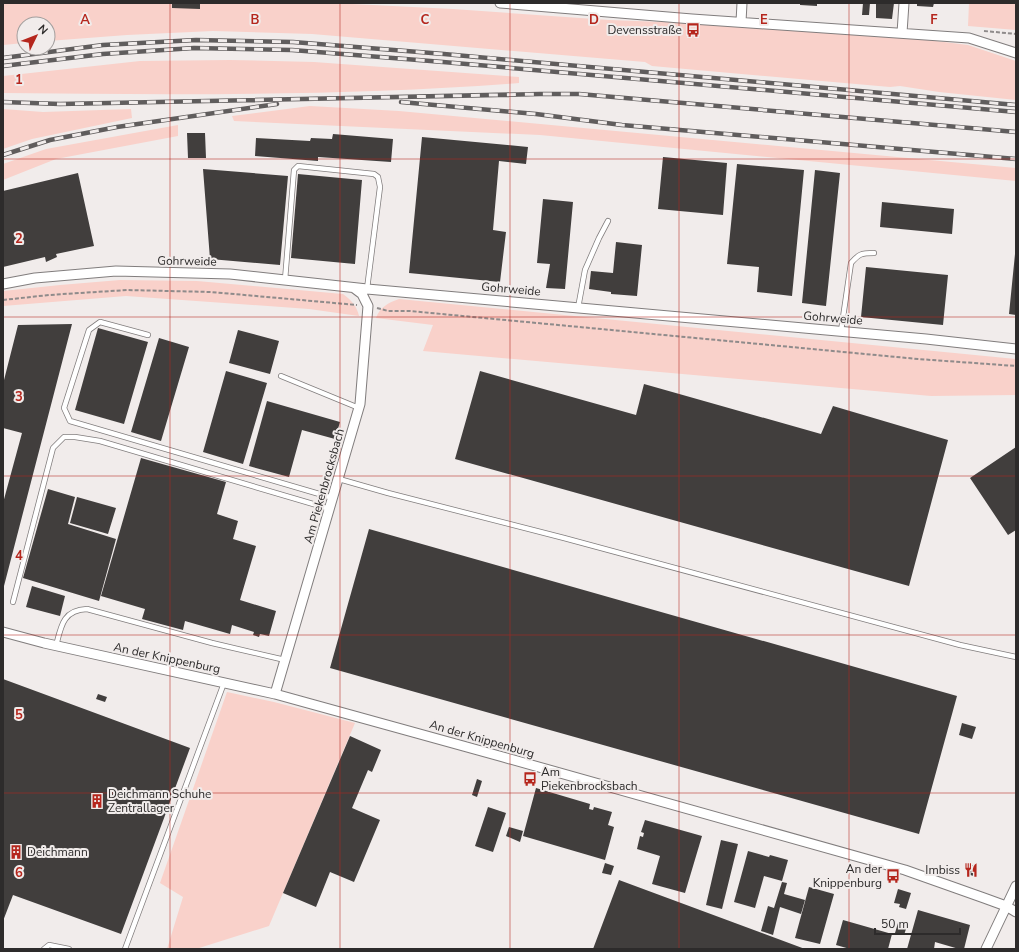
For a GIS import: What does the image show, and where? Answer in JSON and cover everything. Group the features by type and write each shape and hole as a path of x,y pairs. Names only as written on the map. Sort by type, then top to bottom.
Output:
{"street":[{"path":"500,3 969,38 1016,53"},
{"path":"741,22 742,3"},
{"path":"902,32 904,3"},
{"name":"Gohrweide","path":"3,284 35,278 116,271 230,274 352,287 841,331 1016,349"},
{"name":"Am Piekenbrocksbach","path":"275,694 359,408 368,306 362,294 352,287"},
{"name":"An der Knippenburg","path":"3,632 56,646 275,694 894,867 1006,906 1016,912"},
{"path":"986,949 1016,886"}],"lane":[{"path":"285,280 294,170 298,166 374,174 378,177 380,186 367,288"},
{"path":"578,308 585,270 608,221"},
{"path":"841,331 851,263 857,256 863,253 874,253"},
{"path":"148,334 100,322 89,330 64,408 70,421 333,498"},
{"path":"281,376 359,408"},
{"path":"13,602 53,448 64,437 75,437 100,441 330,509"},
{"path":"338,479 572,540 960,645 1016,657"},
{"path":"56,646 62,623 65,619 72,612 80,609 87,609 212,643 285,660"},
{"path":"125,949 224,683"},
{"path":"44,949 49,945 70,949"}],"path":[{"path":"3,300 49,295 127,290 210,292 345,304"},
{"path":"394,312 418,312 902,357 1016,366"}],"shaded area":[{"path":"3,3 332,3 453,9 609,20 743,25 888,35 968,45 1016,61 1016,100 939,92 900,86 890,87 652,66 645,62 312,34 213,31 56,40 56,16 16,16 16,44 3,45"},
{"path":"969,3 1016,3 1016,30 968,26"},
{"path":"230,60 314,62 519,77 519,83 390,90 261,94 3,93 3,76 140,61"},
{"path":"310,106 399,111 1016,168 1016,181 540,135 234,121 232,116"},
{"path":"3,109 43,112 131,109 132,118 32,139 3,149"},
{"path":"178,125 178,136 56,159 3,180 3,164 46,149"},
{"path":"120,280 197,281 343,294 357,309 359,316 309,309 126,296 3,306 3,291"},
{"path":"399,299 1016,359 1016,395 931,396 423,351 433,325 376,318 385,306"},
{"path":"227,692 274,702 355,723 269,926 196,949 167,949 183,897 160,883"}],"building":[{"path":"172,3 200,3 200,9 172,8"},
{"path":"800,3 817,3 817,6 800,5"},
{"path":"863,3 870,3 869,15 862,15"},
{"path":"876,3 894,3 892,19 876,18"},
{"path":"917,3 934,3 933,7 917,6"},
{"path":"187,133 205,133 206,158 188,158"},
{"path":"333,134 393,139 391,162 318,157 318,161 255,156 256,138 310,141 311,138 332,139"},
{"path":"422,137 528,147 526,164 499,161 493,230 506,232 500,282 409,273"},
{"path":"663,157 727,163 723,215 658,209"},
{"path":"737,164 804,170 792,296 757,292 759,267 727,264"},
{"path":"203,169 288,176 280,265 210,259"},
{"path":"815,170 840,173 826,306 802,303"},
{"path":"78,173 94,246 56,254 57,257 46,262 45,257 3,267 3,191"},
{"path":"298,174 362,180 355,264 291,258"},
{"path":"543,199 573,202 565,289 546,288 550,264 537,263"},
{"path":"882,202 954,209 952,234 880,227"},
{"path":"616,242 642,245 637,296 611,294 611,292 589,289 591,271 613,273"},
{"path":"1016,254 1016,315 1009,314"},
{"path":"866,267 948,275 943,325 861,317"},
{"path":"72,324 3,586 3,503 22,433 3,428 3,384 18,325"},
{"path":"98,328 148,342 124,424 75,410"},
{"path":"238,330 279,341 270,374 229,363"},
{"path":"159,338 189,347 161,441 131,432"},
{"path":"226,371 267,383 243,464 203,452"},
{"path":"480,371 636,415 644,384 821,434 833,406 948,440 909,586 455,459"},
{"path":"267,401 340,422 335,439 302,430 289,477 249,466"},
{"path":"1016,447 1016,530 1008,535 970,478"},
{"path":"141,458 226,482 217,514 238,521 233,539 256,546 240,600 276,611 269,636 260,634 259,637 253,635 254,632 232,625 230,634 185,621 183,630 142,619 145,609 101,596"},
{"path":"48,489 75,497 68,524 116,539 99,601 23,578"},
{"path":"77,497 116,508 108,534 70,523"},
{"path":"369,529 957,696 919,834 330,668"},
{"path":"32,586 65,596 60,616 26,607"},
{"name":"Deichmann Schuhe Zentrallager","path":"3,679 190,748 121,934 13,895 3,921"},
{"path":"98,694 107,697 105,702 96,699"},
{"path":"962,723 976,727 972,739 959,735"},
{"path":"350,736 381,750 372,772 368,770 352,808 380,820 354,882 330,872 316,907 283,893"},
{"path":"477,779 482,781 477,797 472,795"},
{"path":"536,788 590,804 589,809 593,810 594,807 612,812 608,825 614,827 605,860 523,836"},
{"path":"488,807 506,813 493,852 475,846"},
{"path":"645,820 702,836 685,893 652,884 660,856 637,849 640,836 643,837 644,833 641,832"},
{"path":"509,827 523,831 520,842 506,836"},
{"path":"721,840 738,844 722,909 706,905"},
{"path":"748,851 769,857 770,855 788,860 782,881 764,876 755,908 734,902"},
{"path":"605,863 614,866 611,875 602,873"},
{"name":"Imbiss","path":"969,864 977,867 974,876 966,874"},
{"path":"619,880 805,949 593,949"},
{"path":"782,882 787,883 784,894 805,900 801,914 780,907 773,935 761,931 768,906 774,908"},
{"path":"809,887 834,894 820,944 795,938"},
{"path":"898,889 911,893 906,909 899,907 900,904 894,903"},
{"path":"918,910 970,925 964,949 935,942 934,949 907,949"},
{"path":"843,920 892,934 888,949 850,949 836,945"},
{"path":"898,923 907,926 904,935 895,933"}],"railway":[{"path":"3,58 103,45 196,40 293,42 1016,105"},
{"path":"3,66 103,54 194,48 292,50 1016,112"},
{"path":"3,102 60,104 579,94 1016,132"},
{"path":"401,102 536,114 622,125 1016,159"},
{"path":"3,155 50,140 117,127 277,104"}],"place":[{"name":"Devensstraße","path":"693,30"},
{"name":"Am Piekenbrocksbach","path":"530,779"},
{"name":"Deichmann Schuhe Zentrallager","path":"97,801"},
{"name":"Deichmann","path":"16,852"},
{"name":"Imbiss","path":"971,870"},
{"name":"An der Knippenburg","path":"893,876"}]}
